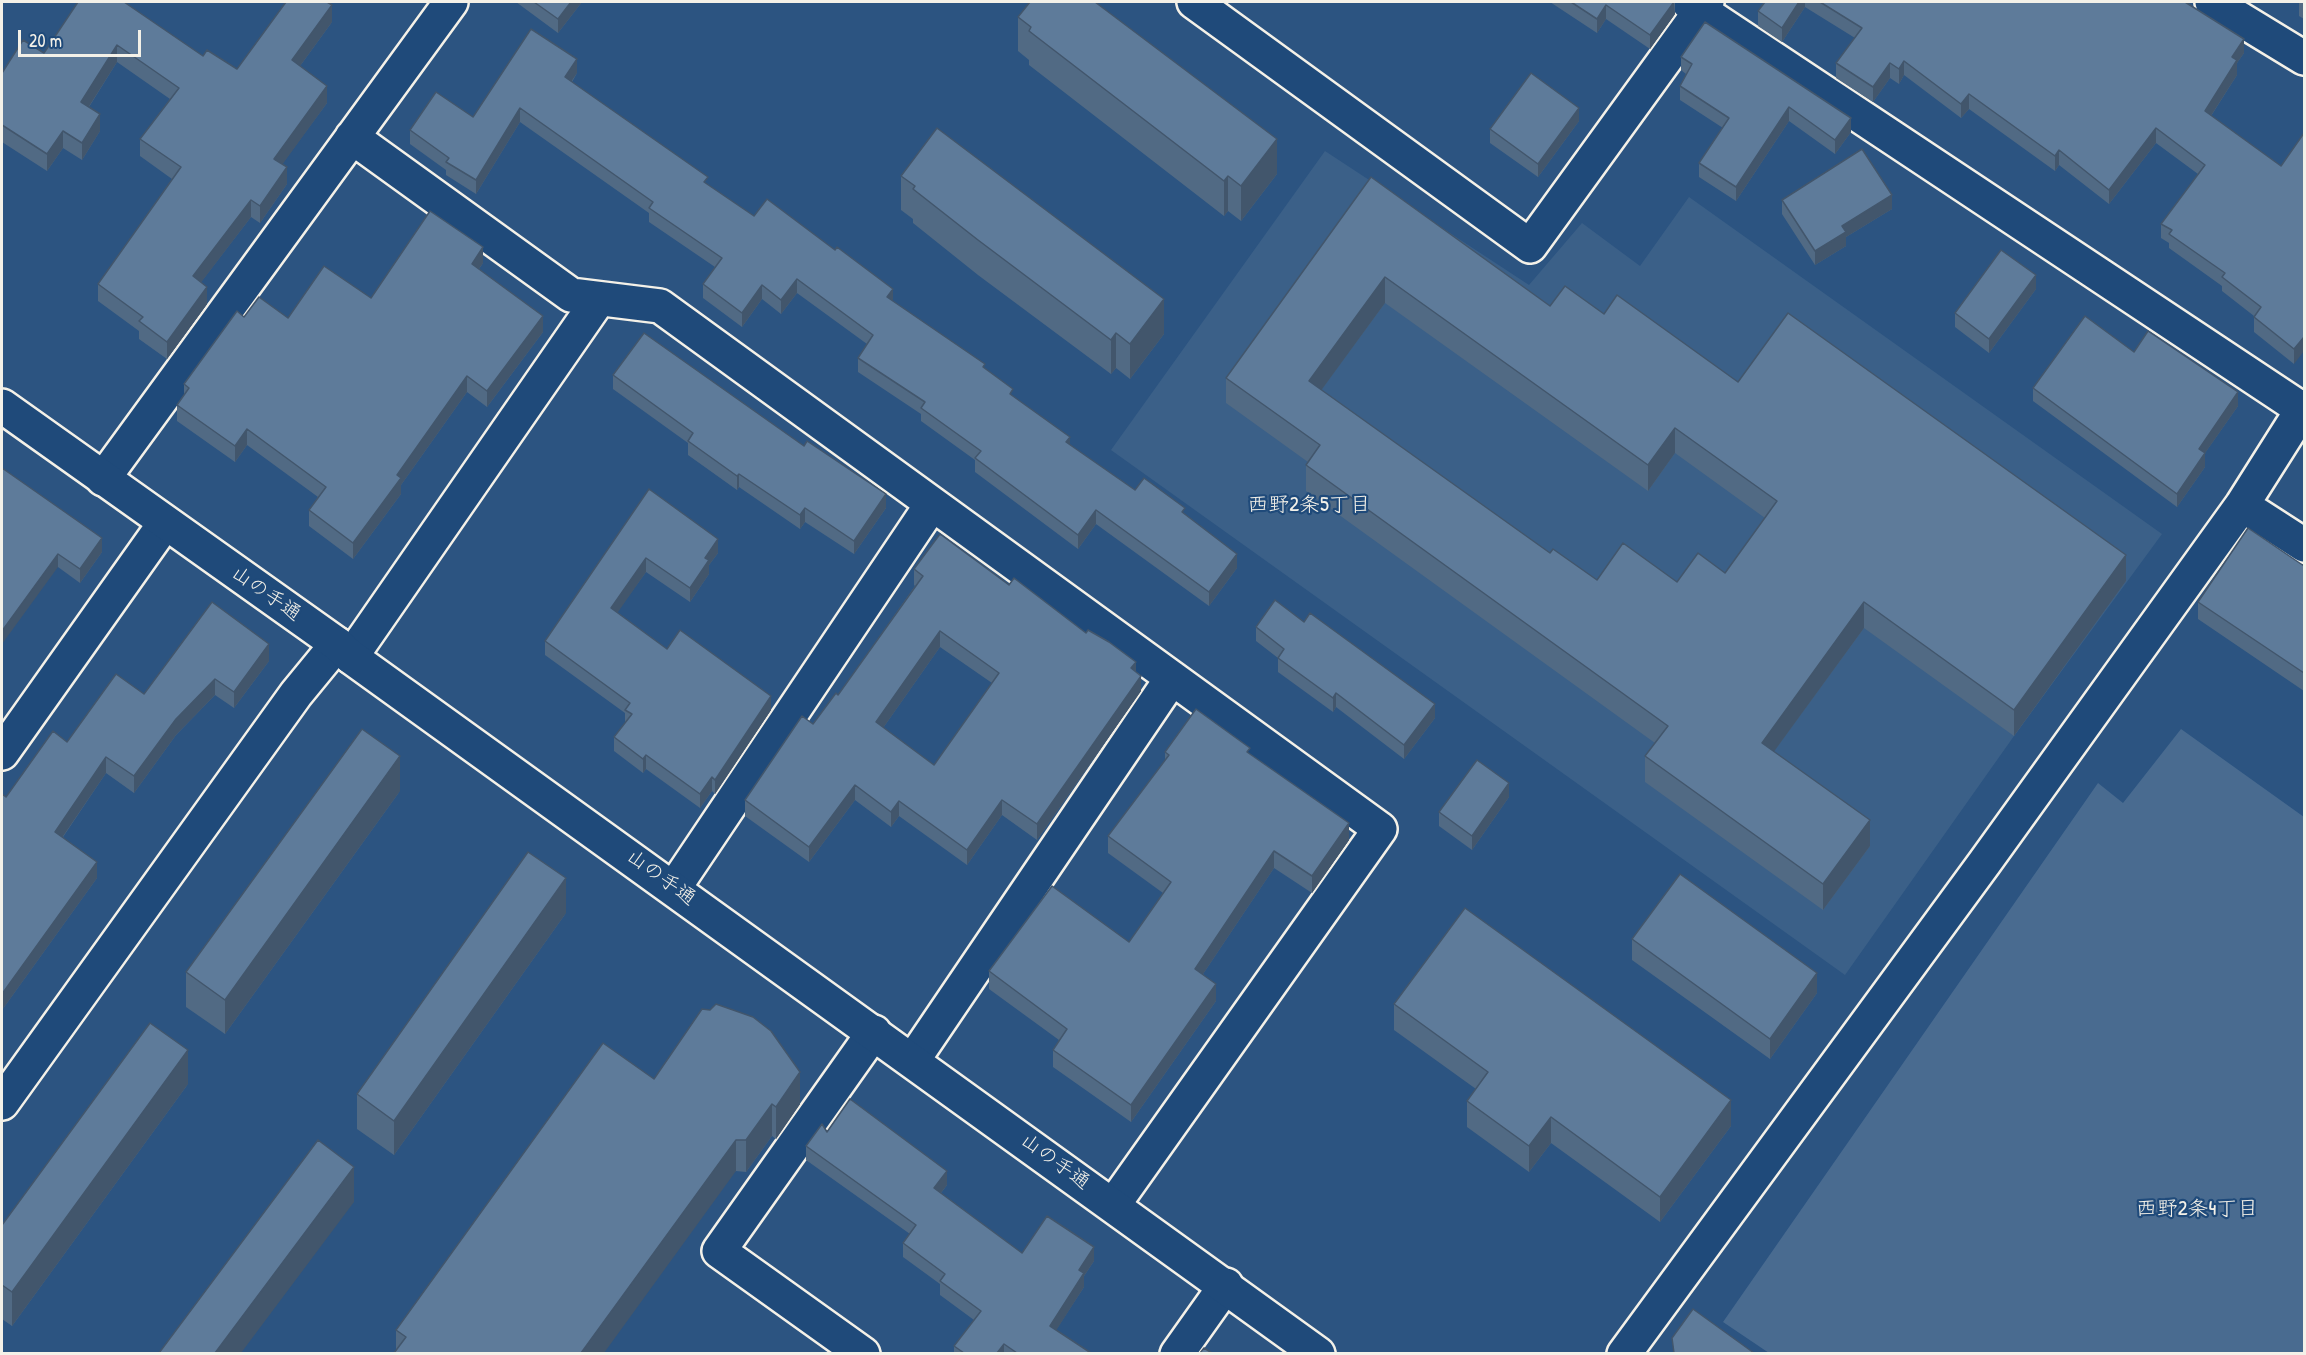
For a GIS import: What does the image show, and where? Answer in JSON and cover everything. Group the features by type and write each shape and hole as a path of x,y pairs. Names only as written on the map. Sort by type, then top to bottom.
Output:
{"street":[{"path":"103,479 451,2"},
{"path":"1194,2 1530,246 1699,4 2304,408 2242,506 1985,862 1624,1353"},
{"path":"2212,2 2304,58"},
{"path":"352,137 571,295 660,306 1380,828 1114,1204"},
{"path":"2,1103 296,694 344,651 599,299"},
{"name":"山の手通","path":"2,406 1318,1353"},
{"path":"674,888 932,504"},
{"path":"2242,506 2304,545"},
{"path":"2,753 165,523"},
{"path":"913,1060 1172,678"},
{"path":"863,1353 719,1251 874,1032"},
{"path":"1177,1353 1226,1285"}],"shaded area":[{"path":"1325,151 1529,285 1582,223 1640,266 1689,197 2162,534 2014,736 1845,975 1111,450"},
{"path":"2181,729 2304,817 2304,1353 1769,1353 1723,1322 2098,783 2123,803"}],"building":[{"path":"78,2 124,2 203,56 207,50 237,69 286,2 327,2 332,5 292,60 327,86 274,159 287,167 260,206 251,200 193,276 207,287 167,342 139,321 143,317 98,284 181,167 140,139 179,88 117,45 81,102 100,114 82,143 63,131 47,154 2,125 2,73 23,40 44,53"},
{"path":"534,2 571,2 558,19"},
{"path":"1030,2 1095,2 1277,139 1241,186 1228,176 1224,181 1029,31 1031,27 1018,17"},
{"path":"1571,2 1674,2 1650,35 1606,5 1597,19"},
{"path":"1765,2 1799,2 1782,28 1758,11"},
{"path":"1820,2 2185,2 2244,39 2232,57 2237,60 2205,111 2281,166 2304,133 2304,337 2294,349 2254,317 2261,307 2222,277 2225,273 2169,234 2172,230 2161,224 2205,165 2156,128 2109,190 2059,150 2055,156 1969,94 1961,104 1904,61 1899,69 1890,63 1873,87 1836,63 1862,28"},
{"path":"1705,22 1851,118 1835,140 1789,107 1736,187 1699,163 1729,118 1680,86 1692,64 1681,57"},
{"path":"531,29 577,59 565,77 708,177 704,182 754,216 767,199 835,250 837,247 893,289 887,297 985,364 983,367 1013,389 1010,394 1070,437 1066,442 1135,490 1144,478 1185,508 1182,512 1237,554 1209,592 1096,510 1078,535 975,458 981,451 921,408 925,402 858,358 873,335 797,279 781,300 762,285 742,313 703,284 722,258 649,208 653,202 520,108 476,180 446,162 449,158 410,130 436,92 473,117"},
{"path":"1531,73 1579,108 1538,164 1490,129"},
{"path":"937,128 1164,299 1130,344 1116,333 1111,340 978,240 913,189 915,186 901,176"},
{"path":"1862,149 1892,195 1842,226 1846,232 1815,251 1782,200"},
{"path":"1371,177 1550,306 1565,286 1604,314 1617,295 1738,382 1788,313 2126,555 2014,710 1864,602 1762,743 1870,820 1823,884 1645,756 1668,726 1306,465 1320,445 1226,378","holes":["1385,277 1648,465 1675,428 1777,501 1725,573 1698,553 1677,582 1623,543 1597,580 1553,549 1550,553 1309,381"]},
{"path":"430,211 483,247 472,264 543,316 487,391 467,376 397,475 401,478 353,543 309,510 326,487 247,429 235,446 177,405 189,388 184,384 237,311 244,317 259,297 288,318 324,266 371,298"},
{"path":"2001,250 2036,275 1989,339 1955,313"},
{"path":"2085,316 2134,352 2148,331 2238,392 2199,449 2205,453 2177,494 2033,388"},
{"path":"644,333 804,446 807,441 886,494 854,541 805,508 800,515 739,474 737,476 688,441 693,433 613,375"},
{"path":"2,468 102,538 80,569 58,554 2,631"},
{"path":"649,489 718,539 705,558 709,560 690,588 646,558 611,608 667,649 680,630 771,696 715,780 712,777 700,794 646,755 643,759 614,737 632,714 625,710 630,703 545,641"},
{"path":"2248,528 2304,566 2304,673 2198,602"},
{"path":"940,534 1009,585 1014,578 1086,633 1088,630 1109,642 1136,662 1131,668 1141,676 1037,824 1002,800 967,850 899,801 891,812 855,785 809,847 745,800 802,716 813,724 836,693 838,695 923,576 914,569","holes":["940,631 999,673 934,765 876,722"]},
{"path":"1275,600 1304,622 1310,613 1435,704 1404,745 1336,693 1333,698 1278,658 1284,649 1256,627"},
{"path":"212,602 269,644 234,692 215,679 176,719 134,776 106,757 55,832 97,862 2,994 2,794 6,797 53,731 67,742 116,674 144,694"},
{"path":"1196,709 1250,748 1247,752 1349,823 1312,876 1274,851 1195,969 1216,984 1131,1105 1053,1050 1067,1029 989,971 1052,886 1129,942 1171,882 1108,836 1169,755 1165,752"},
{"path":"362,729 400,756 225,1000 186,972"},
{"path":"1477,760 1509,783 1472,836 1439,812"},
{"path":"528,852 566,878 394,1121 357,1094"},
{"path":"1680,874 1817,973 1770,1039 1632,939"},
{"path":"1465,908 1731,1100 1660,1197 1551,1117 1529,1146 1467,1101 1488,1072 1394,1004"},
{"path":"716,1004 753,1017 771,1031 800,1072 776,1107 772,1104 746,1140 736,1140 581,1353 394,1353 406,1337 396,1330 603,1043 654,1079 702,1009 710,1010"},
{"path":"150,1023 188,1050 12,1292 2,1285 2,1225"},
{"path":"850,1099 947,1171 934,1188 1022,1253 1047,1216 1094,1247 1079,1270 1084,1273 1050,1326 1091,1353 1017,1353 1004,1344 997,1353 964,1353 954,1346 981,1311 940,1281 945,1274 903,1243 916,1225 806,1146 822,1124 827,1132"},
{"path":"318,1140 354,1167 215,1353 159,1353"},
{"path":"1693,1309 1754,1353 1674,1353 1672,1338"},
{"path":"1204,1348 1212,1353 1200,1353"}],"district":[{"name":"西野2条5丁目","path":"1309,505"},
{"name":"西野2条4丁目","path":"2197,1209"}]}
